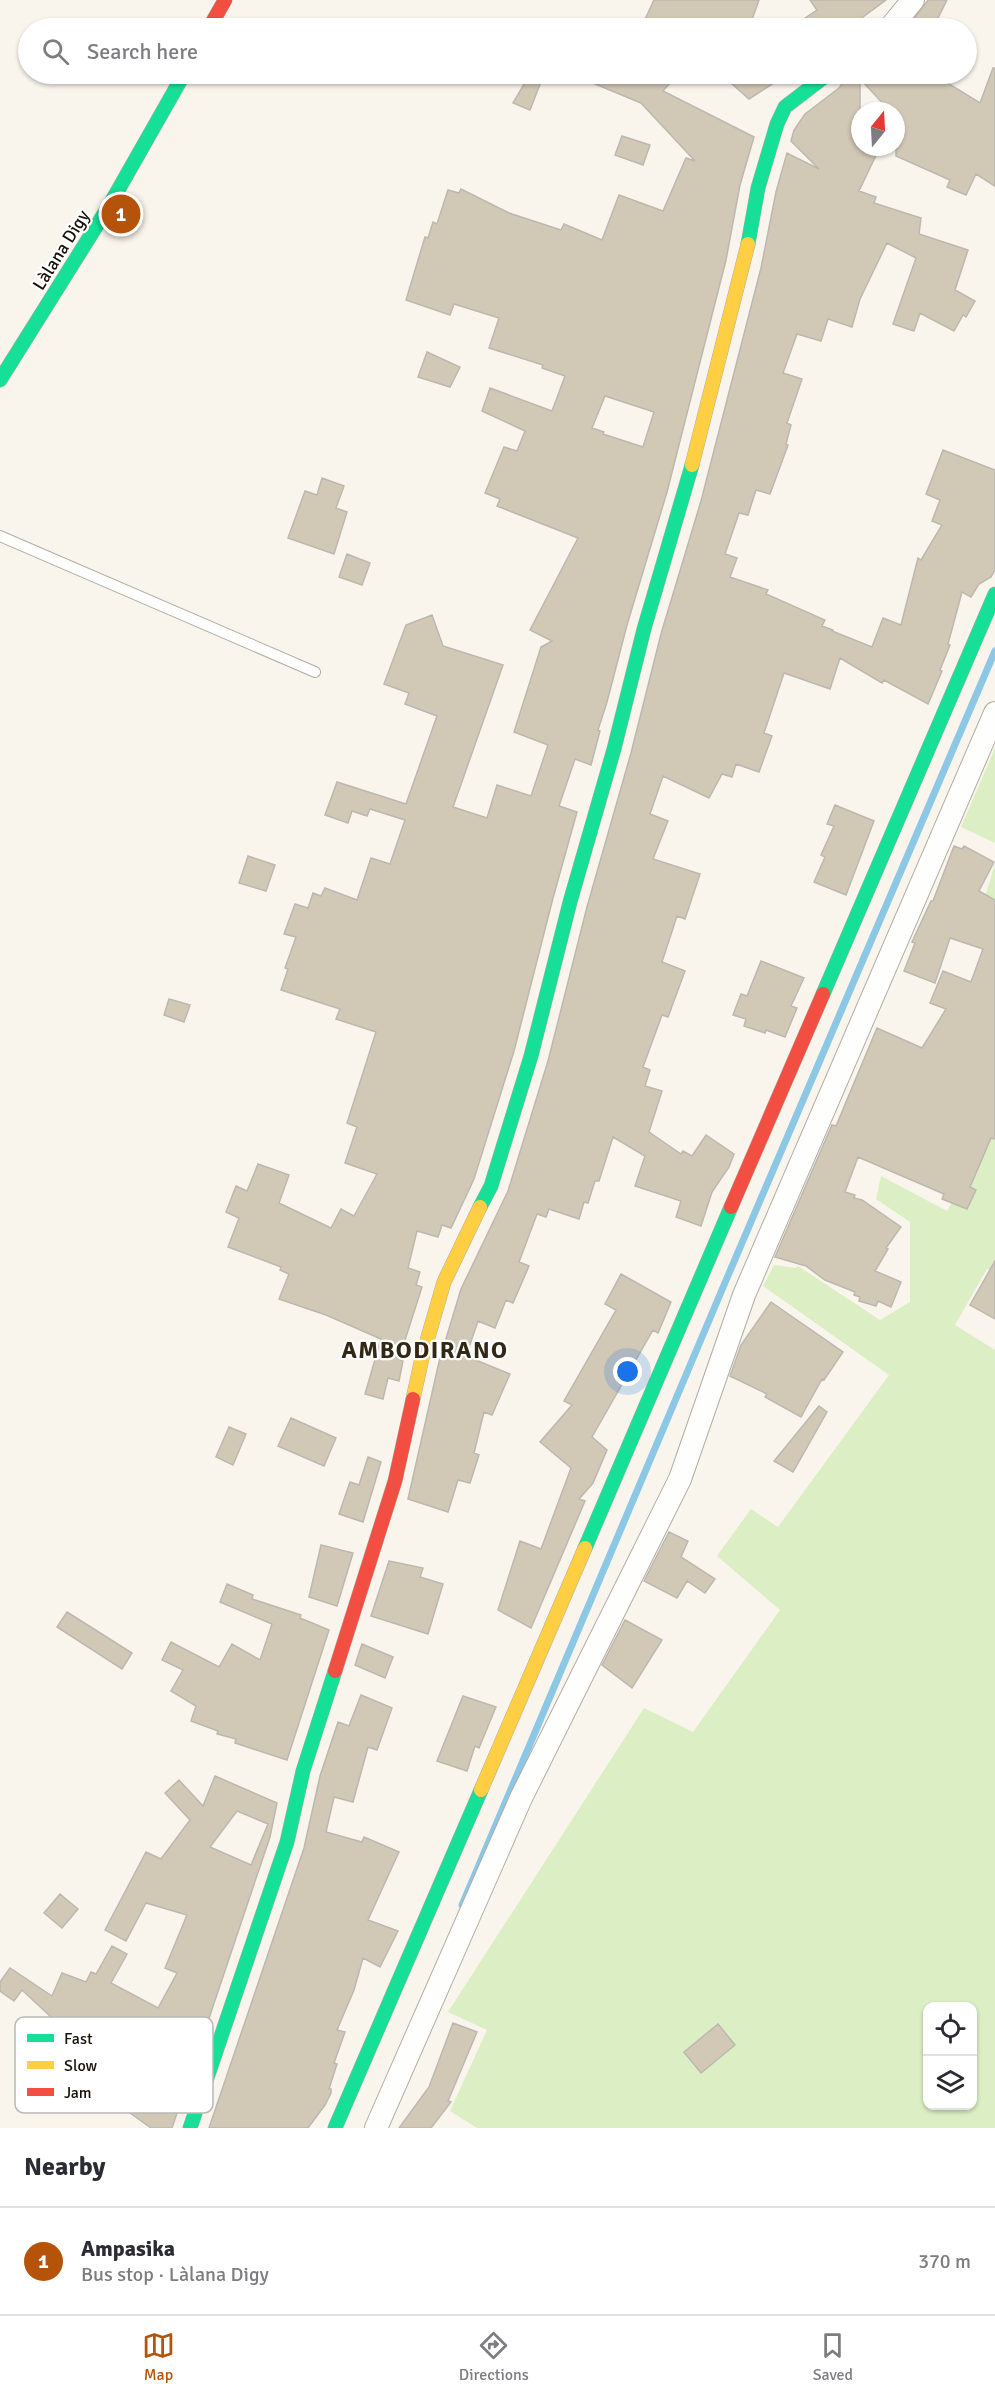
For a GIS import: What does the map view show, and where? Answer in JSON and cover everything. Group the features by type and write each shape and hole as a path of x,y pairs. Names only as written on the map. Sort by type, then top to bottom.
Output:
{"street":[{"path":"215,18 225,0"},
{"path":"898,18 913,0"},
{"name":"Làlana Digy","path":"0,380 109,206 178,84"},
{"path":"213,2060 287,1842 303,1771 394,1481 422,1358 444,1282 491,1186 531,1056 644,629 684,497 744,264 758,188 777,124 785,107 815,84"},
{"path":"335,2128 995,594"},
{"path":"376,2128 521,1798 680,1479 744,1295 995,713"},
{"path":"190,2128 195,2113"}],"lane":[{"path":"0,536 315,672"}],"green space":[{"path":"995,748 995,843 961,827"},
{"path":"995,864 995,923 980,913"},
{"path":"995,1127 995,1273 987,1269 955,1325 995,1350 995,2128 477,2128 450,2111 487,2030 448,2012 644,1708 693,1732 780,1610 717,1556 751,1509 778,1527 889,1375 763,1286 774,1265 796,1268 798,1266 880,1320 910,1302 910,1222 876,1199 881,1176 947,1211"}],"building":[{"path":"654,0 759,0 753,18 646,18"},
{"path":"810,0 886,0 862,18 805,18 817,10"},
{"path":"928,0 947,0 938,18 914,18"},
{"path":"993,68 995,68 995,186 976,174 966,195 947,187 950,180 896,156 905,156 905,102 882,102 865,84 949,84 980,103"},
{"path":"524,84 540,84 530,110 513,103"},
{"path":"595,84 669,84 663,91 754,137 740,185 726,260 667,492 627,625 598,730 600,731 591,765 575,759 559,806 577,812 514,1051 474,1179 451,1228 442,1225 438,1237 417,1231 408,1268 420,1272 416,1285 422,1287 399,1359 403,1361 399,1381 388,1378 383,1399 365,1394 381,1339 326,1315 279,1299 289,1274 280,1270 281,1267 228,1247 239,1218 226,1212 236,1186 247,1191 258,1164 289,1175 279,1203 331,1228 341,1209 354,1216 377,1174 345,1163 357,1127 347,1123 376,1032 336,1019 340,1009 281,990 288,969 285,968 296,937 284,934 295,904 308,908 313,893 321,896 325,888 357,900 371,858 390,864 405,820 370,809 367,816 352,811 348,823 325,815 337,782 406,804 437,716 405,704 409,693 384,684 406,625 432,615 443,646 503,665 453,807 487,818 497,785 531,796 548,745 514,732 541,647 552,641 530,630 578,538 497,506 500,499 485,493 504,447 517,451 525,431 482,411 490,388 552,411 565,376 542,368 543,365 489,348 499,318 454,304 450,315 406,300 425,237 428,238 433,222 437,224 448,190 459,193 461,189 509,213 561,230 564,224 602,240 619,195 663,211 686,158 695,161 641,103","holes":["605,396 654,412 643,447 592,428"]},
{"path":"732,84 772,84 749,99"},
{"path":"842,84 860,84 860,102 851,102 851,156 876,156 859,191 876,197 874,203 921,218 919,234 968,250 955,290 975,301 966,317 963,315 954,331 920,313 914,331 893,324 916,258 887,243 860,299 852,327 828,319 821,341 797,334 783,373 802,379 787,423 791,425 786,444 788,445 770,494 756,490 748,515 739,513 725,554 737,558 730,577 768,590 766,594 825,620 822,626 872,647 883,618 901,625 918,558 921,560 942,525 932,521 940,500 926,494 943,450 995,470 995,570 991,577 979,584 971,597 962,592 948,644 950,645 928,704 884,680 882,683 840,658 830,689 784,673 764,733 772,736 759,772 736,764 732,777 722,774 709,798 663,776 650,814 668,821 653,859 700,874 685,919 677,916 662,962 685,971 668,1017 662,1015 643,1067 650,1070 645,1086 662,1091 649,1132 681,1154 683,1151 692,1156 706,1135 734,1154 729,1167 712,1192 701,1226 676,1217 681,1201 635,1186 645,1156 613,1137 599,1181 595,1181 588,1203 584,1202 579,1219 549,1209 546,1217 537,1214 519,1262 529,1266 513,1303 506,1300 495,1328 478,1321 466,1356 510,1374 492,1415 484,1412 474,1453 479,1455 470,1483 458,1480 448,1512 408,1499 439,1362 461,1289 508,1191 548,1061 661,634 701,501 761,268 776,192 787,153 819,169 791,141 794,130 805,114"},
{"path":"622,136 650,145 643,165 615,155"},
{"path":"427,352 460,367 450,387 418,377"},
{"path":"322,478 344,486 336,508 347,512 334,554 288,538 305,491 317,495"},
{"path":"347,554 370,563 362,585 339,577"},
{"path":"835,805 874,821 846,895 814,882 825,857 821,855 834,826 827,824"},
{"path":"954,846 962,849 964,846 994,862 979,891 995,900 995,1139 991,1138 970,1187 976,1190 967,1209 942,1199 944,1194 858,1157 845,1192 855,1195 854,1198 862,1200 901,1227 886,1248 888,1249 875,1271 901,1282 891,1307 878,1301 876,1306 859,1301 860,1297 854,1295 855,1292 825,1280 806,1266 775,1257 832,1125 836,1126 877,1028 922,1048 946,1009 930,1003 943,971 971,982 983,949 950,938 935,983 904,971 915,943 912,942 933,901"},
{"path":"248,856 275,865 266,891 239,883"},
{"path":"761,961 804,978 791,1006 797,1008 785,1037 766,1030 765,1033 744,1026 746,1019 733,1015 741,994 747,996"},
{"path":"169,999 190,1005 184,1022 164,1015"},
{"path":"995,1261 995,1319 970,1305"},
{"path":"621,1274 671,1302 658,1333 653,1330 592,1437 607,1450 593,1483 579,1499 585,1501 531,1628 498,1610 520,1541 541,1549 571,1468 540,1442 572,1405 564,1401 616,1310 605,1304"},
{"path":"771,1302 843,1352 824,1380 822,1379 801,1417 765,1397 767,1394 730,1376 741,1345"},
{"path":"819,1406 827,1412 793,1472 774,1461"},
{"path":"291,1418 336,1438 324,1466 278,1446"},
{"path":"229,1427 246,1434 233,1465 216,1457"},
{"path":"368,1457 381,1462 363,1522 339,1514 350,1482 359,1485"},
{"path":"669,1532 688,1541 681,1557 715,1579 705,1593 687,1581 677,1598 644,1581"},
{"path":"321,1545 353,1553 337,1606 309,1597"},
{"path":"389,1561 423,1568 420,1577 443,1584 428,1634 371,1616"},
{"path":"227,1584 253,1595 252,1599 301,1615 300,1618 329,1630 287,1760 235,1743 236,1739 217,1734 218,1731 191,1721 196,1706 171,1691 183,1670 162,1660 171,1642 219,1667 232,1644 260,1660 272,1624 220,1602"},
{"path":"67,1612 132,1653 122,1669 57,1627"},
{"path":"625,1620 662,1640 632,1688 602,1665"},
{"path":"362,1644 393,1657 385,1678 355,1665"},
{"path":"361,1695 392,1708 377,1750 368,1747 353,1802 334,1797 326,1832 362,1842 364,1837 399,1852 368,1920 398,1931 380,1967 363,1958 354,1990 337,2030 345,2032 334,2063 337,2064 329,2089 331,2093 308,2128 209,2128 304,1848 320,1776 338,1722 349,1726"},
{"path":"463,1696 496,1707 479,1748 475,1746 467,1771 437,1761"},
{"path":"215,1776 277,1803 270,1837 209,2017 51,2017 22,1990 14,2001 0,1991 0,1982 10,1968 52,1996 62,1973 86,1982 91,1972 96,1974 112,1946 127,1954 111,1983 158,2008 177,1973 165,1968 187,1915 146,1903 126,1941 105,1930 146,1852 161,1859 190,1820 165,1793 179,1780 203,1806","holes":["237,1811 268,1824 251,1865 210,1847"]},
{"path":"60,1894 78,1909 62,1928 44,1913"},
{"path":"453,2023 477,2032 448,2101 451,2102 431,2128 399,2128 429,2087"},
{"path":"718,2024 735,2045 701,2073 684,2052"},
{"path":"130,2113 177,2113 172,2128 151,2128"}],"waterway":[{"path":"462,1905 995,651"}],"traffic: fast":[{"path":"0,380 109,206 178,84"},
{"path":"748,244 758,188 777,124 785,107 815,84"},
{"path":"480,1207 491,1186 531,1056 644,629 692,465"},
{"path":"823,994 995,594"},
{"path":"585,1548 731,1207"},
{"path":"213,2060 287,1842 303,1771 335,1671"},
{"path":"335,2128 481,1790"},
{"path":"190,2128 195,2113"}],"traffic: slow":[{"path":"692,465 748,244"},
{"path":"413,1399 422,1358 444,1282 480,1207"},
{"path":"481,1790 585,1548"}],"traffic: jam":[{"path":"215,18 225,0"},
{"path":"731,1207 823,994"},
{"path":"335,1671 395,1481 413,1399"}],"place":[{"name":"Ampasika","path":"121,214"}],"district":[{"name":"AMBODIRANO","path":"425,1350"}]}
